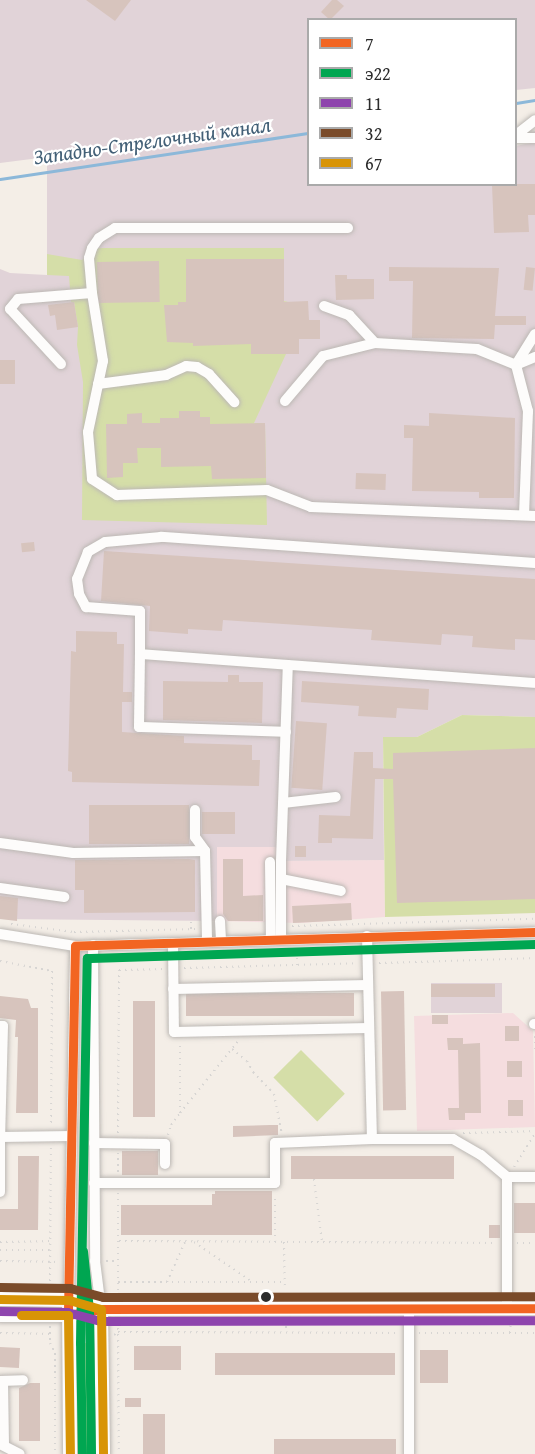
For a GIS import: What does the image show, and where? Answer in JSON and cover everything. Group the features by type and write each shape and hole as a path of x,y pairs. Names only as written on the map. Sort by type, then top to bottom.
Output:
{"main road":[{"path":"0,1299 69,1300 102,1309"},
{"path":"69,1300 70,1454"},
{"path":"0,1315 68,1315 102,1309 409,1309 509,1315 535,1308"},
{"path":"102,1309 103,1454"}],"street":[{"path":"517,136 535,120"},
{"path":"517,137 535,138"},
{"path":"348,228 115,228 99,238 89,258 103,362 88,432 92,479 117,495 267,490 311,507 529,515 531,410 516,365 535,334"},
{"path":"61,364 10,309 18,299 92,293"},
{"path":"324,306 349,315 375,344"},
{"path":"285,401 323,356 375,344 477,350 516,365 535,357"},
{"path":"98,384 166,375 186,366 197,367 209,374 234,402"},
{"path":"285,732 139,727 140,611 86,607 79,594 77,579 88,552 105,542 161,537 535,563"},
{"path":"140,654 535,683"},
{"path":"276,939 281,927 288,665"},
{"path":"283,803 336,797"},
{"path":"195,810 195,837 205,851 207,941"},
{"path":"0,843 73,854 205,851"},
{"path":"270,862 276,939"},
{"path":"281,879 341,891"},
{"path":"0,888 64,897"},
{"path":"220,921 220,941"},
{"path":"0,934 75,946 535,932"},
{"path":"367,936 372,1139"},
{"path":"173,943 174,1032 369,1028"},
{"path":"93,945 95,1261 102,1309"},
{"path":"69,1300 75,946"},
{"path":"173,989 368,985"},
{"path":"0,1026 3,1026 0,1192"},
{"path":"0,1137 72,1136"},
{"path":"94,1183 275,1183 275,1143 372,1139 453,1139 481,1155 507,1177 535,1177"},
{"path":"94,1143 165,1144 165,1164"},
{"path":"507,1177 509,1315"},
{"path":"409,1309 409,1454"},
{"path":"20,1454 2,1444 1,1381 22,1380"}],"path":[{"path":"281,927 535,919"},
{"path":"191,922 191,929"},
{"path":"8,923 74,932 207,928"},
{"path":"118,1290 119,970 535,958"},
{"path":"0,961 52,971"},
{"path":"535,1024 535,1052"},
{"path":"165,1144 171,1125 246,1031"},
{"path":"180,1032 180,1113"},
{"path":"232,1049 247,1061 253,1072 274,1094 281,1118 282,1143"},
{"path":"453,1139 464,1133 535,1132"},
{"path":"507,1177 535,1132"},
{"path":"314,1179 322,1242"},
{"path":"275,1183 275,1242"},
{"path":"119,1241 535,1243"},
{"path":"0,1242 51,1242"},
{"path":"167,1282 185,1242"},
{"path":"194,1242 253,1282"},
{"path":"284,1242 285,1288"},
{"path":"0,1250 51,1250"},
{"path":"106,1261 118,1261"},
{"path":"0,1262 63,1262"},
{"path":"118,1282 285,1282"},
{"path":"50,1315 50,1342 55,1353 55,1454"},
{"path":"509,1315 510,1333"},
{"path":"286,1317 286,1332"},
{"path":"118,1320 119,1454"},
{"path":"102,1343 118,1332 535,1333"},
{"path":"0,1333 50,1334"},
{"path":"50,1342 68,1343"}],"shaded area":[{"path":"0,0 535,0 535,88 517,90 517,18 307,18 307,186 517,186 517,146 530,143 530,133 535,131 535,717 462,715 417,737 383,738 384,860 278,861 277,847 217,847 217,921 0,919 0,269 10,273 47,275 47,157 0,163"},
{"path":"217,847 278,847 278,861 384,860 385,917 301,923 217,921"},
{"path":"431,983 502,983 502,1013 431,1013"},
{"path":"513,1013 533,1031 535,1127 417,1131 414,1016"}],"green space":[{"path":"98,248 284,248 284,301 288,302 288,320 320,320 320,339 299,339 299,354 286,354 254,423 265,423 267,525 82,520 83,382 77,345 78,327 74,302 71,302 69,276 47,275 47,254 82,260"},
{"path":"462,715 535,717 535,913 385,917 383,737 417,737"},
{"path":"301,1050 345,1094 317,1121 273,1078"},
{"path":"77,1343 97,1343 97,1454 77,1454"}],"building":[{"path":"86,0 131,0 115,21"},
{"path":"332,0 337,0 344,6 332,18 328,18 321,12"},
{"path":"535,184 535,215 528,215 529,232 494,233 492,186"},
{"path":"186,259 284,259 284,302 308,301 309,320 320,320 320,339 299,339 299,354 251,354 251,344 193,346 193,343 167,342 164,305 178,305 178,302 186,302"},
{"path":"159,261 160,302 98,303 97,262"},
{"path":"389,267 499,268 495,316 526,316 526,325 495,325 494,339 412,338 413,281 389,281"},
{"path":"526,267 535,268 533,291 524,290"},
{"path":"335,275 347,275 347,279 374,279 374,299 336,300"},
{"path":"74,302 78,327 57,330 55,315 50,316 48,305"},
{"path":"0,360 15,360 15,384 0,384"},
{"path":"179,411 200,411 200,417 210,417 210,424 265,423 266,478 212,479 211,466 161,467 161,448 137,448 138,463 123,463 123,477 107,478 106,424 127,424 127,414 142,413 142,423 160,423 160,418 179,418"},
{"path":"429,413 515,418 514,498 479,498 479,492 412,491 413,438 404,438 404,425 429,426"},
{"path":"356,473 386,474 385,490 355,489"},
{"path":"34,542 35,551 22,552 21,543"},
{"path":"104,551 535,579 535,640 515,639 515,650 472,647 473,636 442,634 441,645 371,640 372,630 223,620 222,631 188,629 188,634 149,631 150,606 101,601"},
{"path":"76,631 117,632 117,644 124,644 123,692 132,692 132,702 122,702 122,732 184,736 184,743 252,745 252,760 260,760 259,786 72,782 72,772 68,771 71,651 76,652"},
{"path":"228,675 239,675 239,682 263,682 262,723 163,720 163,681 228,682"},
{"path":"302,681 429,689 428,710 397,708 396,718 358,716 359,706 301,702"},
{"path":"296,721 327,723 322,790 291,788"},
{"path":"535,748 535,899 397,903 393,779 375,779 373,839 332,838 332,843 318,843 319,815 350,816 354,752 373,752 373,768 393,769 393,753"},
{"path":"89,805 189,805 189,844 89,844"},
{"path":"202,812 235,812 235,834 202,834"},
{"path":"295,846 306,846 306,857 295,857"},
{"path":"223,859 243,859 243,896 263,895 263,921 228,921 223,914"},
{"path":"75,860 195,860 195,912 84,913 84,890 75,890"},
{"path":"0,896 18,898 17,921 0,919"},
{"path":"351,903 352,920 293,923 292,906"},
{"path":"431,984 495,984 495,997 431,997"},
{"path":"381,991 404,991 406,1110 383,1110"},
{"path":"186,993 354,993 354,1016 186,1016"},
{"path":"0,996 28,999 31,1008 38,1008 38,1113 16,1113 18,1037 15,1037 16,1020 0,1018"},
{"path":"133,1001 155,1001 155,1117 133,1117"},
{"path":"432,1015 448,1015 448,1024 432,1024"},
{"path":"505,1026 519,1026 519,1041 505,1041"},
{"path":"447,1038 463,1038 463,1044 480,1043 481,1113 465,1113 465,1120 449,1120 448,1108 459,1108 458,1050 448,1050"},
{"path":"507,1061 522,1061 522,1077 507,1077"},
{"path":"508,1100 523,1100 523,1116 508,1116"},
{"path":"278,1125 278,1135 233,1137 233,1126"},
{"path":"122,1151 158,1151 158,1175 122,1175"},
{"path":"18,1156 39,1156 38,1230 0,1230 0,1209 18,1209"},
{"path":"291,1156 454,1156 454,1179 291,1179"},
{"path":"215,1191 272,1191 272,1235 121,1235 121,1205 212,1205 212,1194 215,1194"},
{"path":"514,1203 535,1203 535,1233 514,1233"},
{"path":"489,1225 500,1225 500,1238 489,1238"},
{"path":"134,1346 181,1346 181,1370 134,1370"},
{"path":"0,1347 20,1348 19,1368 0,1367"},
{"path":"420,1350 448,1350 448,1383 420,1383"},
{"path":"215,1353 395,1353 395,1375 215,1375"},
{"path":"30,1383 40,1383 40,1441 19,1441 19,1388"},
{"path":"125,1398 141,1398 141,1407 125,1407"},
{"path":"143,1414 165,1414 165,1454 143,1454"},
{"path":"274,1439 396,1439 396,1454 274,1454"}],"waterway":[{"name":"Западно-Стрелочный канал","path":"517,103 535,100"},
{"name":"Западно-Стрелочный канал","path":"0,179 307,133"}],"transit line":[{"name":"7","path":"535,932 75,946 68,1315 101,1309 535,1308"},
{"name":"э22","path":"82,1454 80,1343 87,958 535,944"},
{"name":"э22","path":"83,1251 89,1310 91,1454"},
{"name":"32","path":"0,1287 70,1288 103,1297 535,1296"},
{"name":"67","path":"0,1299 69,1300 101,1309 103,1454"},
{"name":"11","path":"0,1311 67,1312 101,1321 535,1320"},
{"name":"67","path":"21,1315 68,1315 70,1454"}]}
